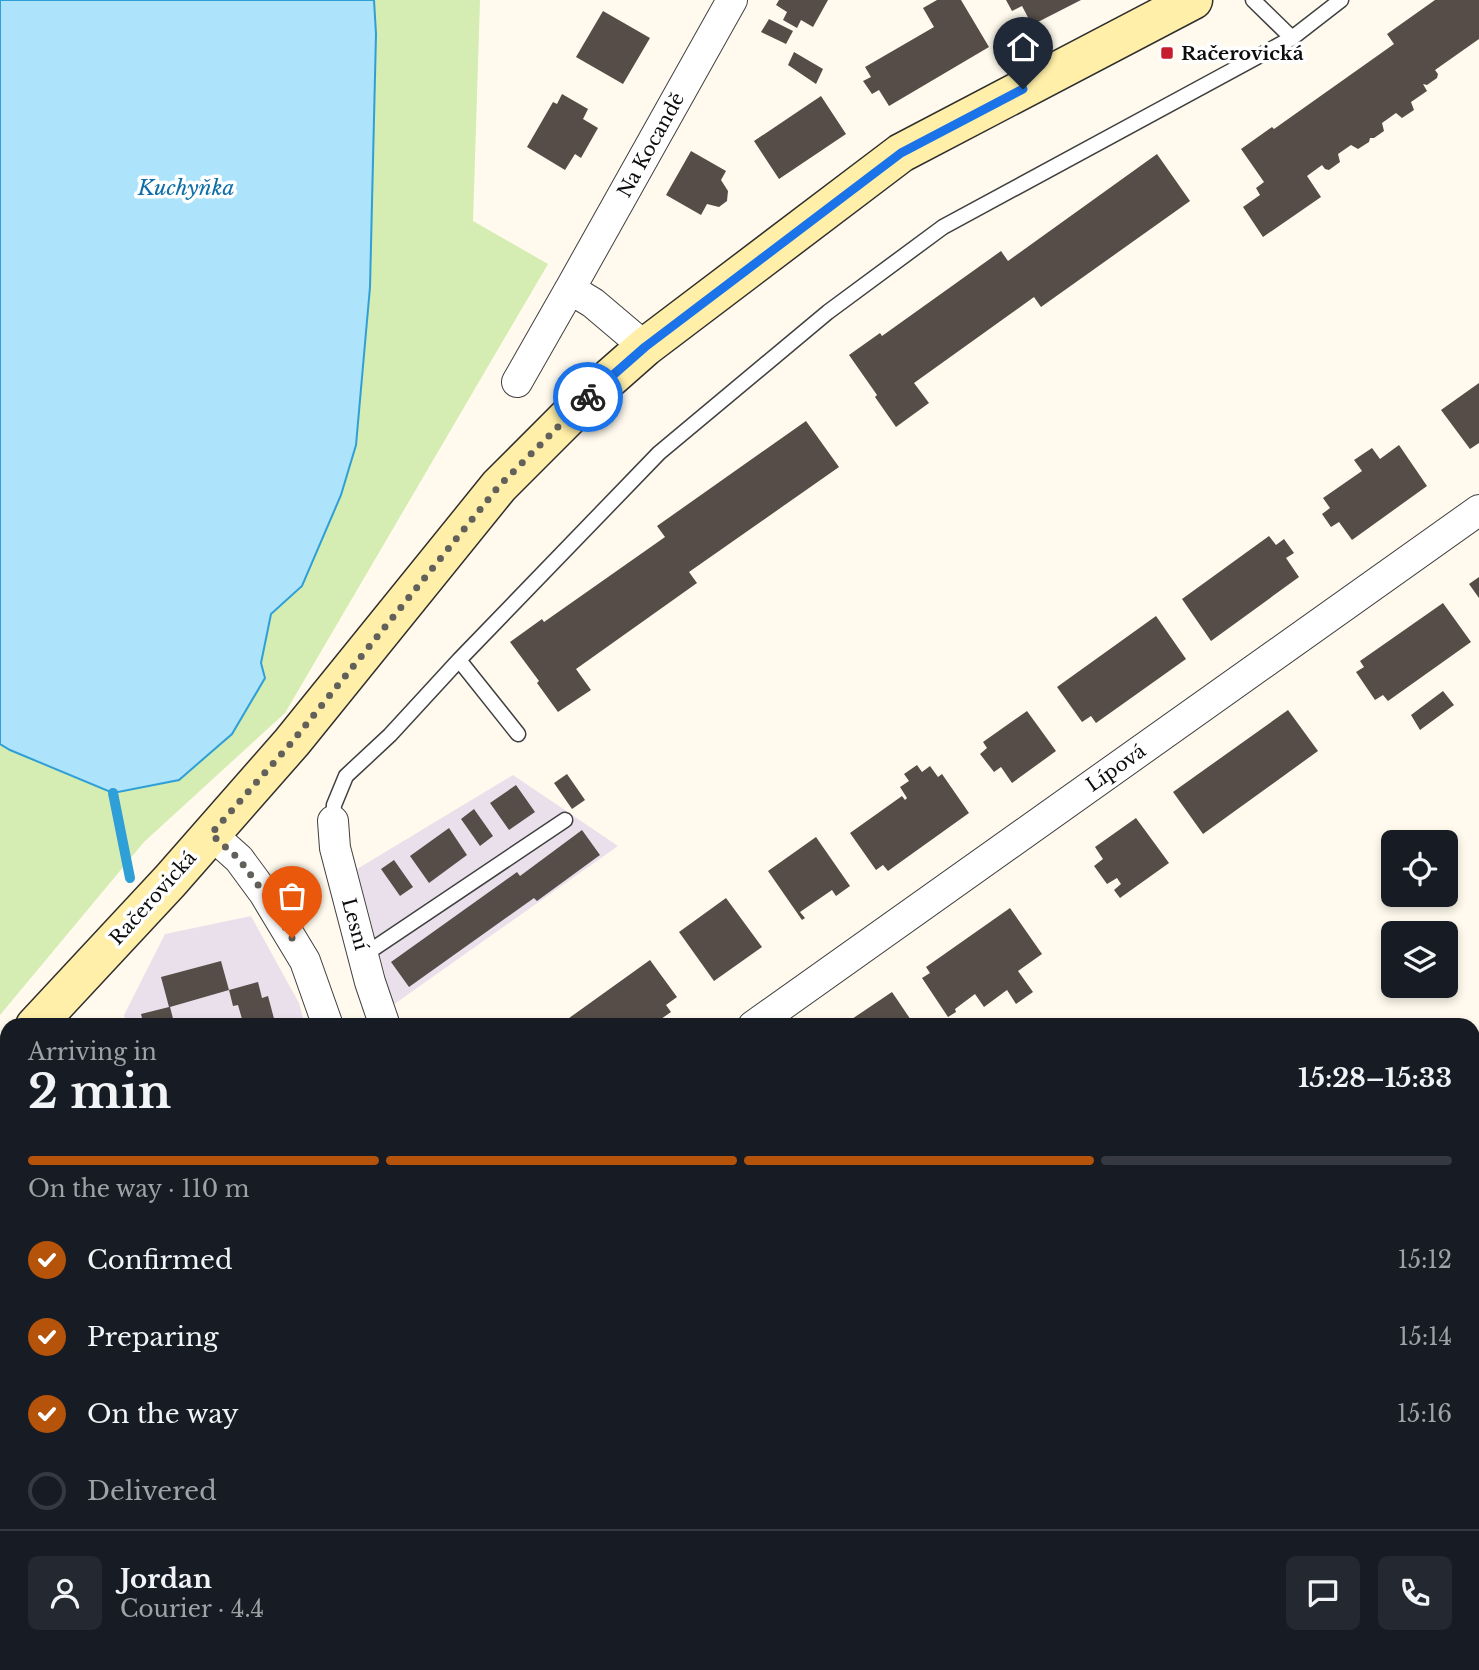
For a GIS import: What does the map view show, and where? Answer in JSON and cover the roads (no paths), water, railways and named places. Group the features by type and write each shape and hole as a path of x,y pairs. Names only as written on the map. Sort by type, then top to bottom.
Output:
{"main road":[{"name":"Račerovická","path":"42,1018 170,881 292,742 499,486 586,399 645,347 901,153 1193,0"}],"street":[{"name":"Na Kocandě","path":"517,382 732,0"},
{"path":"570,289 593,303 645,347"},
{"name":"Lípová","path":"764,1018 1479,510"},
{"name":"Lesní","path":"332,821 335,848 383,1018"},
{"path":"211,834 239,859 264,893 305,961 325,1018"}],"lane":[{"path":"1253,0 1292,38"},
{"path":"332,821 339,788 346,776 390,735 659,453 828,312 943,227 1292,38 1341,0"},
{"path":"459,660 518,734"},
{"path":"364,956 565,820"}],"water":[{"name":"Kuchyňka","path":"0,0 374,0 376,34 370,287 356,445 341,495 302,586 271,614 261,663 265,678 232,734 179,780 113,793 0,744"}],"waterway":[{"path":"113,793 130,878"}],"place":[{"name":"Račerovická","path":"1167,53"}]}
